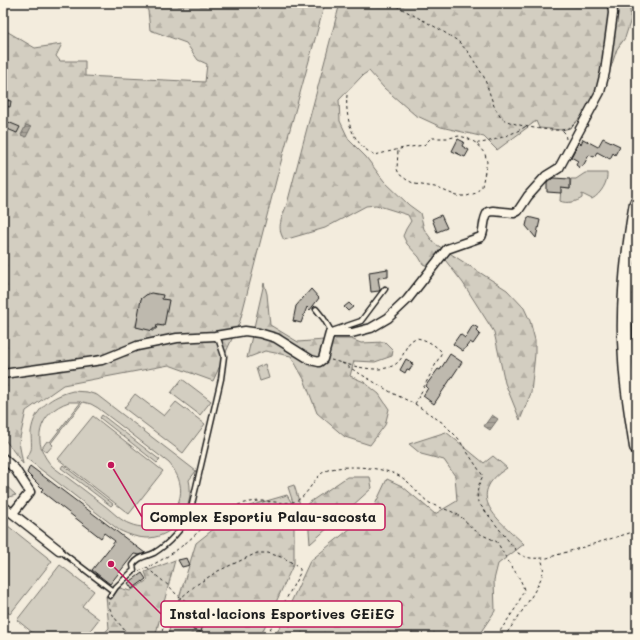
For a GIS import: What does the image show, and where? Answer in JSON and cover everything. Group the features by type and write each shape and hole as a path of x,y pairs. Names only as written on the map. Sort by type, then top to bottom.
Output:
{"highway":[{"path":"637,203 628,263 624,327 626,360 637,447"}],"street":[{"path":"3,374 102,360 137,346 177,338 215,336 245,331 276,338 314,362 320,362 323,358 331,332 352,333 371,328 388,318 407,300 447,249 481,237 483,223 488,212 518,212 528,196 546,176 559,168 596,101 603,84 614,13 612,3"},
{"path":"3,458 15,469 30,492 13,513"},
{"path":"3,506 59,550"}],"lane":[{"path":"316,309 331,332 361,321 385,289"},
{"path":"110,596 134,570 133,565 136,560 154,552 164,545 182,527 192,509 221,379 224,356 219,341 215,336"},
{"path":"59,550 113,591"}],"path":[{"path":"391,3 439,29 458,41 469,52 484,77 494,106 501,118 513,124 562,130"},
{"path":"347,95 346,107 351,129 356,140 364,149 375,155 398,150 424,145 431,138 449,138 459,136 468,138 476,143 487,158 482,186 476,193 463,196 427,185 415,184 402,177 397,169 398,150"},
{"path":"476,143 492,141 527,126"},
{"path":"323,358 342,363 385,369 392,367 399,362 410,342 414,338 422,339 437,347 442,352 415,404"},
{"path":"342,363 394,394 415,404 443,423 458,438 483,476 480,480 477,496 478,502 518,553 524,557 532,560 546,558 633,532"},
{"path":"134,570 139,571 166,558 180,549 212,519 236,505 262,501 296,501 308,490 320,475 326,470 332,468 346,467 380,469 405,479 429,502 458,515 475,531 500,545 507,560 518,574 524,590 517,606 496,637"},
{"path":"161,637 164,623 175,603 196,585 218,570 257,553 268,553 284,558 300,569 297,579 266,637"},
{"path":"504,637 543,574 544,566 541,558"},
{"path":"146,568 169,586 176,594 194,607 201,614 202,622"},
{"path":"110,596 109,607 129,637"}],"green space":[{"path":"144,3 325,3 279,169 240,321 213,381 169,365 63,385 26,411 19,442 23,464 3,437 3,29 35,48 62,44 56,56 60,61 85,61 85,76 205,82 207,64 198,60 186,43 150,30 148,11"},
{"path":"340,3 629,3 631,19 625,38 617,49 610,70 605,72 596,101 570,128 562,130 539,128 536,121 497,150 484,137 441,127 415,115 384,88 369,71 363,75 339,100 340,121 349,140 366,157 384,181 409,205 420,213 424,229 434,243 507,290 524,308 530,321 535,340 535,354 531,393 520,420 505,383 494,332 463,283 442,256 432,268 423,264 419,257 407,244 403,236 411,221 408,215 376,205 366,206 325,228 284,240 280,231 282,218"},
{"path":"585,173 607,173 605,184 601,191 592,199 582,194 582,198 574,201 560,201 561,188 570,189 571,179 576,179"},
{"path":"264,283 267,294 270,325 298,342 351,339 361,343 385,342 393,350 392,356 375,362 354,361 350,376 364,382 379,394 389,409 385,425 370,445 345,437 317,413 304,379 291,356 265,351 247,358"},
{"path":"265,364 269,378 260,381 256,368"},
{"path":"182,379 211,401 200,415 171,393"},
{"path":"73,391 87,392 97,395 196,471 189,480 189,500 186,509 176,526 159,536 149,538 134,536 119,530 26,458 31,450 31,432 36,416 45,404 65,393","holes":["69,402 81,402 50,442 47,441 42,448 47,452 53,445 51,443 83,402 98,408 169,463 178,477 180,482 180,498 170,516 164,521 144,527 127,523 53,467 46,458 41,449 40,439 44,421 50,413 58,407"]},
{"path":"135,394 164,416 176,402 205,424 183,453 124,408"},
{"path":"102,415 160,460 157,463 100,418"},
{"path":"93,416 163,471 129,514 58,459"},
{"path":"446,432 484,463 493,456 507,468 494,478 488,488 486,498 496,517 524,544 498,564 494,580 495,611 478,636 275,637 310,561 372,511 387,479 402,486 435,514 457,501 455,476 444,460 421,454 409,444"},
{"path":"63,465 113,504 111,506 61,468"},
{"path":"347,477 370,477 372,488 310,544 307,504"},
{"path":"3,483 16,495 5,498 3,496"},
{"path":"294,485 303,514 297,515 288,487"},
{"path":"287,495 294,507 294,563 260,637 167,637 196,543 239,509"},
{"path":"3,522 52,561 10,614 3,609"},
{"path":"175,560 155,637 101,637 109,628 106,596 120,588 130,591 148,580 145,572"},
{"path":"60,565 94,591 82,606 99,619 85,637 38,637 17,620"}],"shaded area":[{"path":"26,125 31,127 26,137 21,135"},
{"path":"492,415 498,419 490,430 484,426"}],"building":[{"path":"5,100 11,101 10,107 4,106"},
{"path":"8,122 20,127 17,133 5,128"},
{"path":"603,138 620,146 615,155 613,153 610,159 597,152 594,157 589,155 583,166 580,168 576,165 578,161 571,157 579,142 581,144 583,139 598,147"},
{"path":"458,139 464,142 462,146 469,150 465,157 452,151"},
{"path":"553,178 570,179 570,189 561,188 561,193 547,192 547,183"},
{"path":"441,215 447,228 437,232 432,219"},
{"path":"528,217 540,220 536,238 526,226"},
{"path":"388,269 388,277 378,278 380,290 371,292 369,272"},
{"path":"311,289 319,298 310,310 307,307 301,323 293,321 296,306"},
{"path":"151,293 163,295 162,299 169,300 164,326 157,325 156,329 153,329 153,331 136,327 141,299"},
{"path":"349,303 353,307 348,311 344,307"},
{"path":"473,325 478,328 477,331 480,334 473,344 470,342 463,351 453,344 460,334 465,338"},
{"path":"450,354 462,362 434,404 423,396 428,388 426,386 438,369 440,370"},
{"path":"406,359 413,364 410,370 407,369 405,373 400,370"},
{"path":"30,466 145,553 140,555 134,554 110,584 92,570 115,541 104,533 101,538 41,491 43,489 27,473"},
{"path":"187,558 190,565 182,567 178,560"},
{"path":"142,573 146,579 132,589 128,583"},
{"path":"194,623 203,625 201,632 193,630"}],"place":[{"name":"Complex Esportiu Palau-sacosta","path":"111,465"},
{"name":"Instal·lacions Esportives GEiEG","path":"111,564"}]}
